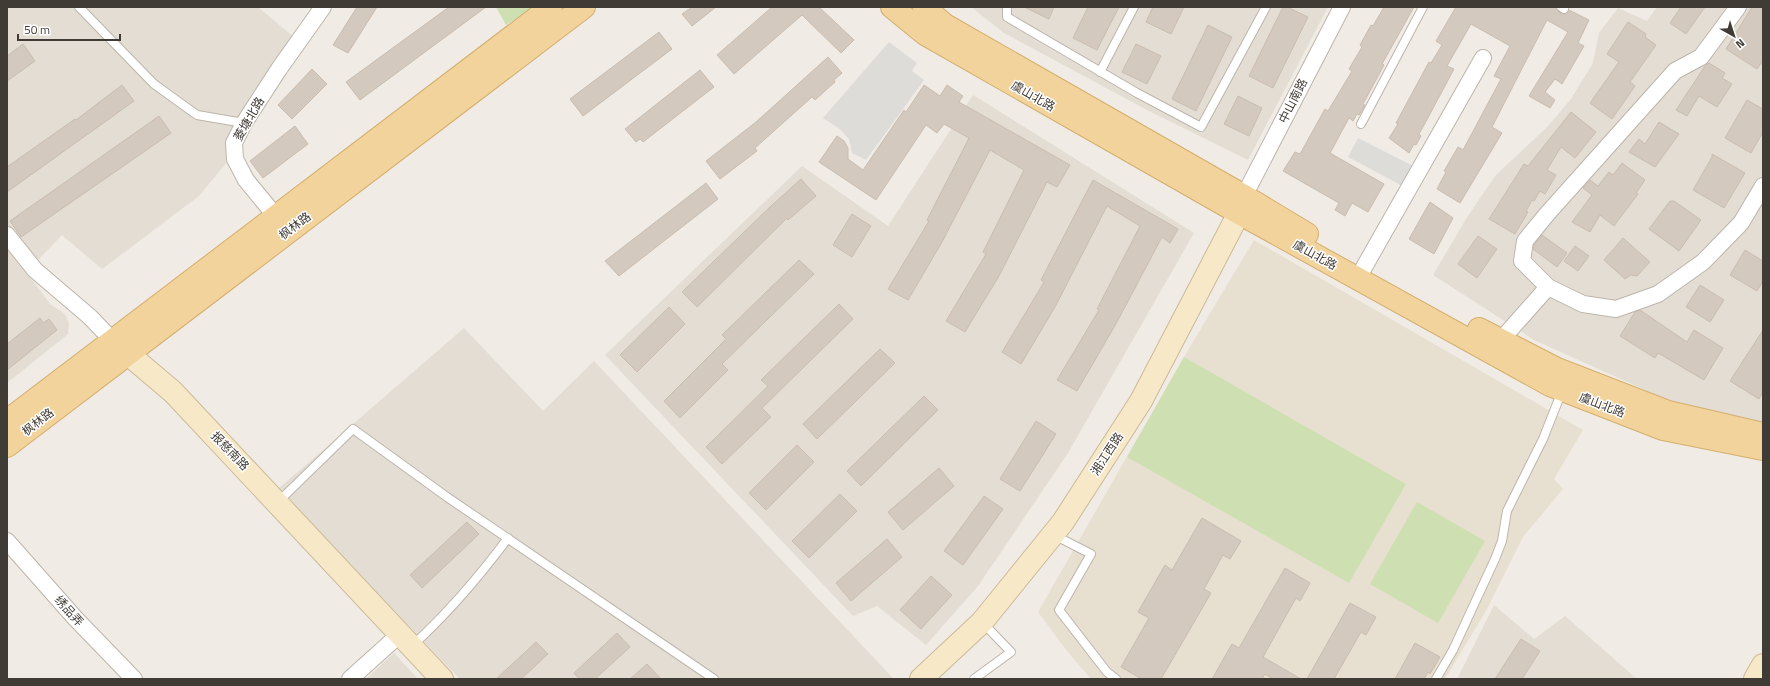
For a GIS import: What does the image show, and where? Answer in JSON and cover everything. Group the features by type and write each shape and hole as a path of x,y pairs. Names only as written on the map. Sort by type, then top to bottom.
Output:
{"main road":[{"name":"枫林路","path":"282,224 552,7"},
{"name":"枫林路","path":"7,421 120,347 282,224 584,7"},
{"name":"虞山北路","path":"892,7 925,34 1364,269 1557,369 1668,412 1763,434"},
{"name":"虞山北路","path":"934,13 945,25 1242,204 1550,385 1663,429 1763,449"},
{"name":"枫林路","path":"7,446 120,347"}],"street":[{"name":"菱塘北路","path":"282,224 246,180 235,159 234,143 244,123 279,69 323,7"},
{"name":"中山南路","path":"1242,204 1342,7"},
{"path":"1738,7 1701,57 1675,72 1547,214 1525,241 1522,262 1548,287 1583,304 1616,309 1658,294 1703,262 1741,224 1763,186"},
{"path":"1364,269 1483,58"},
{"name":"湘江西路","path":"921,679 982,622 1063,522 1141,401 1242,204"},
{"name":"报慈南路","path":"7,235 35,270 90,317 120,347 173,392 278,502 442,679"},
{"path":"1502,340 1548,287"},
{"name":"绣品弄","path":"7,541 75,618 134,679"},
{"path":"350,679 406,640"},
{"path":"1755,679 1763,665"}],"lane":[{"path":"79,7 154,84 197,115 244,123"},
{"path":"1007,7 1007,17 1100,72 1201,127 1266,7"},
{"path":"1100,72 1134,7"},
{"path":"1361,124 1424,7"},
{"path":"1436,679 1452,650 1492,565 1502,542 1507,511 1543,439 1562,390"},
{"path":"278,502 353,429 508,538 714,679"},
{"path":"1053,534 1091,554 1060,610 1107,672 1116,679"},
{"path":"406,640 431,629 468,590 508,538"},
{"path":"974,679 1011,652 982,622"}],"shaded area":[{"path":"7,7 258,7 303,45 232,156 199,196 102,269 62,235 38,260 32,256 7,228"},
{"path":"971,7 1328,7 1248,160 1149,111 1004,33"},
{"path":"1657,7 1763,7 1763,421 1760,425 1672,402 1534,340 1433,275 1466,219 1495,176 1548,126 1571,99 1593,63 1599,33 1618,8 1647,21"},
{"path":"889,42 917,63 912,71 924,80 866,160 852,153 849,139 840,129 823,118"},
{"path":"973,95 1194,233 1068,453 978,586 926,645 877,606 853,616 605,355 802,166 888,226"},
{"path":"1358,138 1419,169 1408,189 1348,157"},
{"path":"1254,240 1583,430 1554,479 1563,489 1523,537 1486,611 1445,679 1091,679 1067,651 1038,612 1184,357"},
{"path":"7,246 50,304 65,314 69,323 68,334 7,383"},
{"path":"464,328 543,411 594,361 892,677 890,679 460,679 278,489"},
{"path":"1494,605 1534,639 1565,616 1637,679 1457,679"},
{"path":"394,653 418,679 366,679"}],"green space":[{"path":"496,7 534,7 506,25"},
{"path":"1184,357 1406,484 1349,583 1127,457"},
{"path":"1417,502 1485,541 1438,623 1370,584"}],"building":[{"path":"357,7 377,7 348,53 333,45"},
{"path":"449,7 486,7 360,100 346,82"},
{"path":"692,7 716,7 692,26 682,14"},
{"path":"772,7 819,7 854,40 841,53 802,15 734,74 717,55"},
{"path":"1024,7 1054,7 1049,19"},
{"path":"1088,7 1119,7 1097,50 1073,38"},
{"path":"1153,7 1184,7 1171,34 1146,22"},
{"path":"1283,7 1287,7 1308,17 1273,88 1249,76"},
{"path":"1384,7 1414,7 1382,64 1384,65 1363,104 1365,105 1353,121 1349,118 1330,153 1384,184 1368,212 1352,203 1345,216 1335,210 1339,203 1283,171 1295,152 1300,154 1325,109 1328,111 1352,71 1349,69 1362,47 1360,45 1371,25 1373,26"},
{"path":"1456,7 1556,7 1561,14 1566,14 1569,10 1589,20 1578,43 1584,46 1562,84 1555,79 1545,92 1555,100 1550,108 1529,96 1568,32 1547,20 1492,127 1502,133 1460,203 1437,189 1446,172 1444,171 1458,147 1463,150 1501,79 1494,76 1510,46 1471,24 1447,66 1454,69 1419,134 1421,136 1416,145 1414,144 1409,153 1389,138 1398,124 1396,123 1429,62 1431,63 1442,45 1436,41"},
{"path":"1681,7 1705,7 1686,34 1670,23"},
{"path":"1752,7 1763,7 1763,60 1757,69 1726,49"},
{"path":"1628,22 1646,34 1645,37 1656,45 1630,82 1635,86 1612,119 1590,103 1619,62 1607,54"},
{"path":"1208,25 1232,37 1196,111 1172,99"},
{"path":"659,32 672,49 583,116 570,99"},
{"path":"23,44 35,61 7,81 7,56"},
{"path":"1136,44 1161,56 1147,84 1122,72"},
{"path":"828,57 842,73 834,80 835,82 815,100 812,97 755,148 757,151 720,179 706,161 756,122"},
{"path":"1709,63 1725,73 1722,78 1732,84 1717,107 1699,96 1687,116 1676,110 1705,66"},
{"path":"312,69 327,84 292,119 278,105"},
{"path":"700,70 714,87 643,142 640,139 636,142 625,129"},
{"path":"122,85 134,101 7,192 7,167 75,119 76,120"},
{"path":"924,85 940,96 947,85 963,96 959,102 1070,165 1057,187 1047,182 999,276 965,332 946,321 986,254 983,252 1024,170 990,150 942,242 908,300 888,289 929,221 927,220 969,138 944,124 937,133 926,125 876,200 819,162 837,136 844,141 848,148 848,159 863,170 904,110 906,112"},
{"path":"1238,96 1262,108 1249,136 1224,124"},
{"path":"1747,100 1763,109 1763,132 1751,153 1725,138"},
{"path":"1571,112 1596,132 1575,158 1561,147 1547,170 1556,175 1545,194 1540,191 1534,201 1532,200 1526,211 1528,212 1515,234 1489,219 1524,164 1528,166"},
{"path":"159,116 171,133 21,237 10,221"},
{"path":"1659,122 1679,134 1655,167 1629,152 1639,139 1645,144"},
{"path":"295,126 308,144 263,178 250,161"},
{"path":"1712,154 1745,173 1724,208 1693,190 1712,157"},
{"path":"1622,163 1645,180 1636,193 1638,194 1614,226 1600,215 1590,232 1572,222 1592,195 1583,188 1590,180 1598,186 1609,172 1613,175"},
{"path":"801,179 816,196 788,220 787,218 697,307 682,292"},
{"path":"1093,180 1178,229 1170,243 1162,237 1117,322 1077,391 1057,380 1099,310 1097,309 1140,226 1107,206 1055,307 1021,364 1002,352 1044,282 1041,280"},
{"path":"706,183 718,199 619,276 605,261"},
{"path":"1670,201 1674,201 1701,220 1679,251 1649,229"},
{"path":"1430,202 1453,218 1434,254 1409,239"},
{"path":"852,214 871,226 852,257 833,245"},
{"path":"1542,235 1567,253 1557,267 1533,249 1534,245"},
{"path":"1478,236 1497,249 1477,278 1458,264"},
{"path":"1623,238 1650,262 1637,276 1631,275 1625,279 1604,260"},
{"path":"1575,246 1589,256 1578,271 1564,261"},
{"path":"1745,250 1763,261 1763,281 1757,291 1730,275"},
{"path":"799,260 814,274 722,364 728,370 680,418 664,401 726,339 722,335"},
{"path":"1700,285 1724,300 1710,322 1686,307"},
{"path":"839,304 853,319 762,408 771,417 722,464 706,447 768,386 761,380"},
{"path":"669,307 685,324 637,372 620,355"},
{"path":"1640,310 1687,342 1694,330 1723,348 1704,380 1658,353 1655,358 1620,336 1635,312"},
{"path":"40,318 43,323 49,319 57,330 7,370 7,344"},
{"path":"1763,330 1763,392 1759,399 1730,381"},
{"path":"880,349 895,363 817,439 803,424"},
{"path":"924,396 938,410 861,486 847,471"},
{"path":"1036,421 1056,434 1020,491 1000,479"},
{"path":"797,445 814,462 766,510 749,493"},
{"path":"939,468 954,486 903,530 888,512"},
{"path":"840,494 857,511 809,558 792,541"},
{"path":"984,496 1003,509 963,565 944,551"},
{"path":"1202,518 1241,541 1230,559 1223,555 1204,589 1211,593 1161,679 1142,679 1121,667 1149,618 1138,612 1165,565 1172,570"},
{"path":"467,522 479,534 422,588 410,575"},
{"path":"887,539 902,557 851,601 836,583"},
{"path":"1285,568 1310,583 1300,601 1296,598 1263,657 1301,679 1273,679 1265,674 1262,679 1212,679 1232,644 1239,648"},
{"path":"931,576 952,595 921,629 900,610"},
{"path":"1350,603 1376,617 1366,635 1361,632 1334,679 1307,679"},
{"path":"617,633 630,647 595,679 579,679 574,673"},
{"path":"1521,639 1540,651 1522,679 1495,679"},
{"path":"536,642 548,654 521,679 496,679"},
{"path":"1415,643 1440,657 1430,674 1428,672 1424,679 1395,679"},
{"path":"647,664 661,679 630,679"}]}
